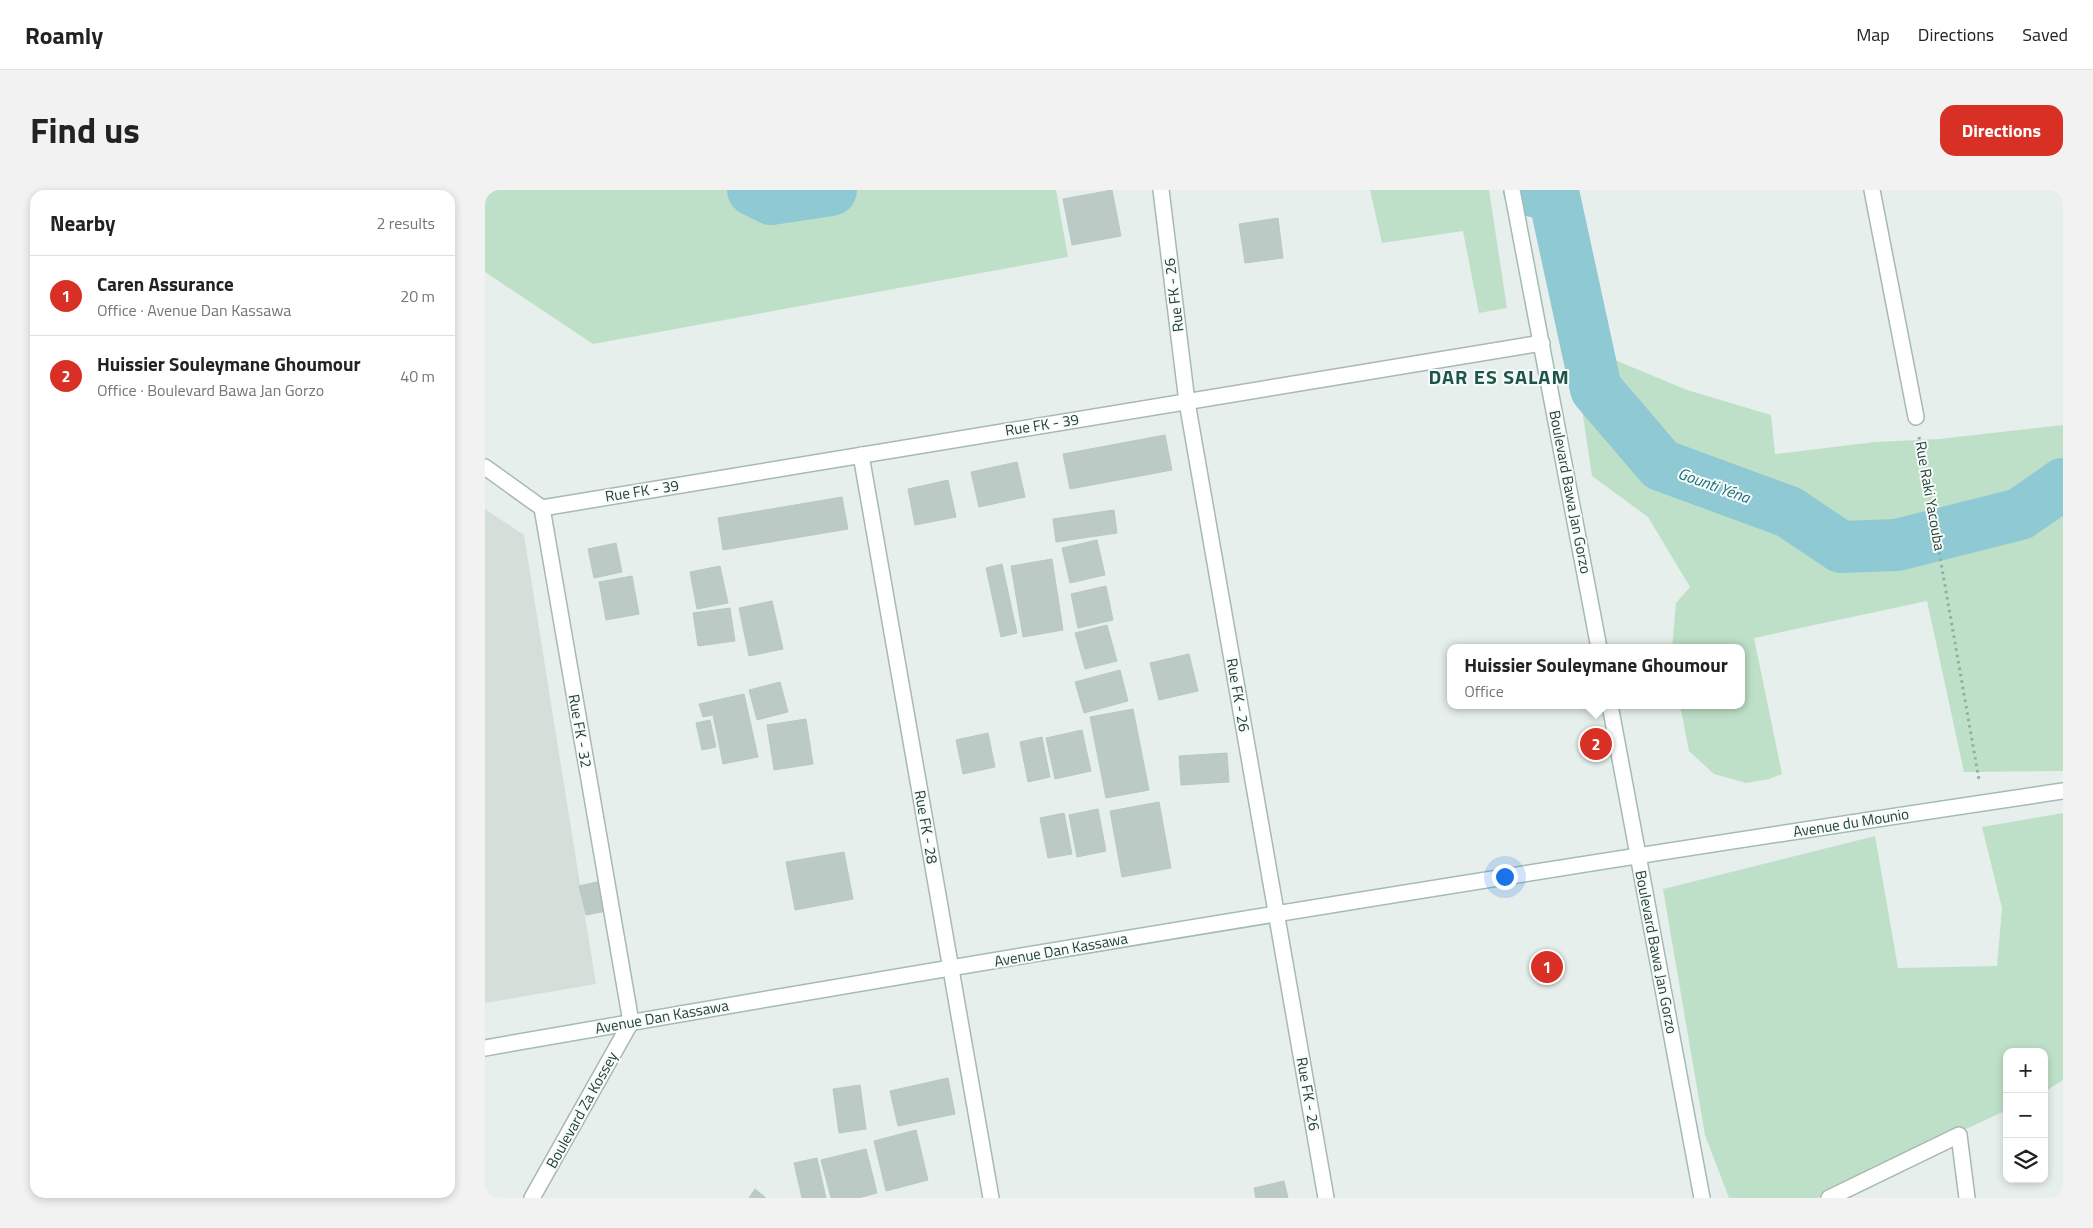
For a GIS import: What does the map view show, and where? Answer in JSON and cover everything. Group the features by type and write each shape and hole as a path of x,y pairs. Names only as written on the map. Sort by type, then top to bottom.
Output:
{"street":[{"name":"Rue FK - 26","path":"1161,190 1187,402 1326,1198"},
{"name":"Boulevard Bawa Jan Gorzo","path":"1513,190 1598,644"},
{"path":"1872,190 1916,417"},
{"name":"Rue FK - 39","path":"542,508 1542,343"},
{"name":"Rue FK - 28","path":"861,455 991,1198"},
{"path":"485,467 542,508"},
{"name":"Rue FK - 32","path":"542,508 631,1022"},
{"name":"Boulevard Bawa Jan Gorzo","path":"1611,709 1702,1198"},
{"name":"Avenue du Mounio","path":"1638,855 2063,790"},
{"name":"Avenue Dan Kassawa","path":"485,1048 1276,914 1638,855"},
{"name":"Boulevard Za Kossey","path":"532,1198 631,1022"},
{"path":"1829,1198 1959,1135 1967,1198"}],"path":[{"name":"Rue Raki Yacouba","path":"1916,417 1983,802"}],"shaded area":[{"path":"485,509 524,535 596,984 485,1003"}],"green space":[{"path":"485,190 1056,190 1068,257 593,344 485,272"},
{"path":"1370,190 1489,190 1507,308 1479,313 1463,231 1382,243"},
{"path":"1542,190 1562,190 1610,358 1687,390 1771,415 1775,454 1875,442 1939,439 2063,425 2063,771 1964,772 1927,601 1754,638 1782,774 1769,779 1746,783 1714,774 1689,751 1681,709 1745,709 1745,644 1672,644 1676,603 1690,587 1648,517 1592,476 1567,309"},
{"path":"2063,813 2063,1080 2048,1089 2048,1048 2003,1048 2003,1112 1817,1198 1729,1198 1705,1135 1663,889 1875,836 1898,968 1997,966 2002,908 1982,827"}],"building":[{"path":"1112,190 1121,236 1072,245 1063,199"},
{"path":"1278,218 1283,258 1245,263 1239,224"},
{"path":"1165,435 1172,470 1070,489 1063,454"},
{"path":"1017,462 1025,497 979,507 971,472"},
{"path":"948,480 956,517 915,525 908,489"},
{"path":"842,497 848,529 723,550 718,518"},
{"path":"1114,510 1117,533 1056,542 1053,519"},
{"path":"1097,540 1105,575 1070,583 1062,548"},
{"path":"616,543 622,572 594,578 588,549"},
{"path":"1052,559 1063,630 1023,637 1011,566"},
{"path":"1002,564 1017,633 1001,637 986,568"},
{"path":"720,566 728,603 697,609 690,572"},
{"path":"632,576 639,614 606,620 599,582"},
{"path":"1106,586 1113,620 1078,628 1071,594"},
{"path":"772,601 783,649 749,656 739,608"},
{"path":"730,608 735,641 698,646 693,613"},
{"path":"1107,625 1117,661 1085,669 1075,633"},
{"path":"1189,654 1198,691 1159,700 1150,663"},
{"path":"1120,670 1128,701 1084,713 1075,682"},
{"path":"780,682 788,712 757,720 749,690"},
{"path":"744,694 758,757 723,764 713,715 703,717 699,704"},
{"path":"1133,709 1149,790 1106,798 1090,717"},
{"path":"806,719 813,764 774,770 767,725"},
{"path":"710,720 716,747 702,750 696,723"},
{"path":"1082,730 1091,771 1055,779 1046,738"},
{"path":"988,733 995,767 963,774 956,740"},
{"path":"1042,737 1050,777 1028,782 1020,742"},
{"path":"1227,753 1229,782 1181,785 1179,756"},
{"path":"1159,802 1171,868 1122,877 1110,811"},
{"path":"1098,809 1106,851 1077,857 1069,815"},
{"path":"1064,813 1072,854 1048,858 1040,818"},
{"path":"844,852 853,899 795,910 786,862"},
{"path":"601,881 607,911 586,915 579,886"},
{"path":"948,1078 955,1114 898,1126 890,1091"},
{"path":"860,1085 866,1129 839,1133 833,1089"},
{"path":"916,1130 928,1180 886,1191 874,1141"},
{"path":"866,1149 877,1193 858,1198 831,1198 821,1160"},
{"path":"817,1158 826,1198 802,1198 794,1163"},
{"path":"1284,1181 1288,1198 1256,1198 1254,1188"},
{"path":"755,1189 766,1198 749,1198"}],"waterway":[{"name":"Gounti Yéna","path":"753,190 771,199 831,190"},
{"name":"Gounti Yéna","path":"1529,190 1554,196 1596,389 1661,465 1789,512 1841,547 1897,545 2020,514 2063,484"}],"place":[{"name":"Huissier Souleymane Ghoumour","path":"1596,744"},
{"name":"Caren Assurance","path":"1547,967"}],"district":[{"name":"DAR ES SALAM","path":"1499,377"}]}
